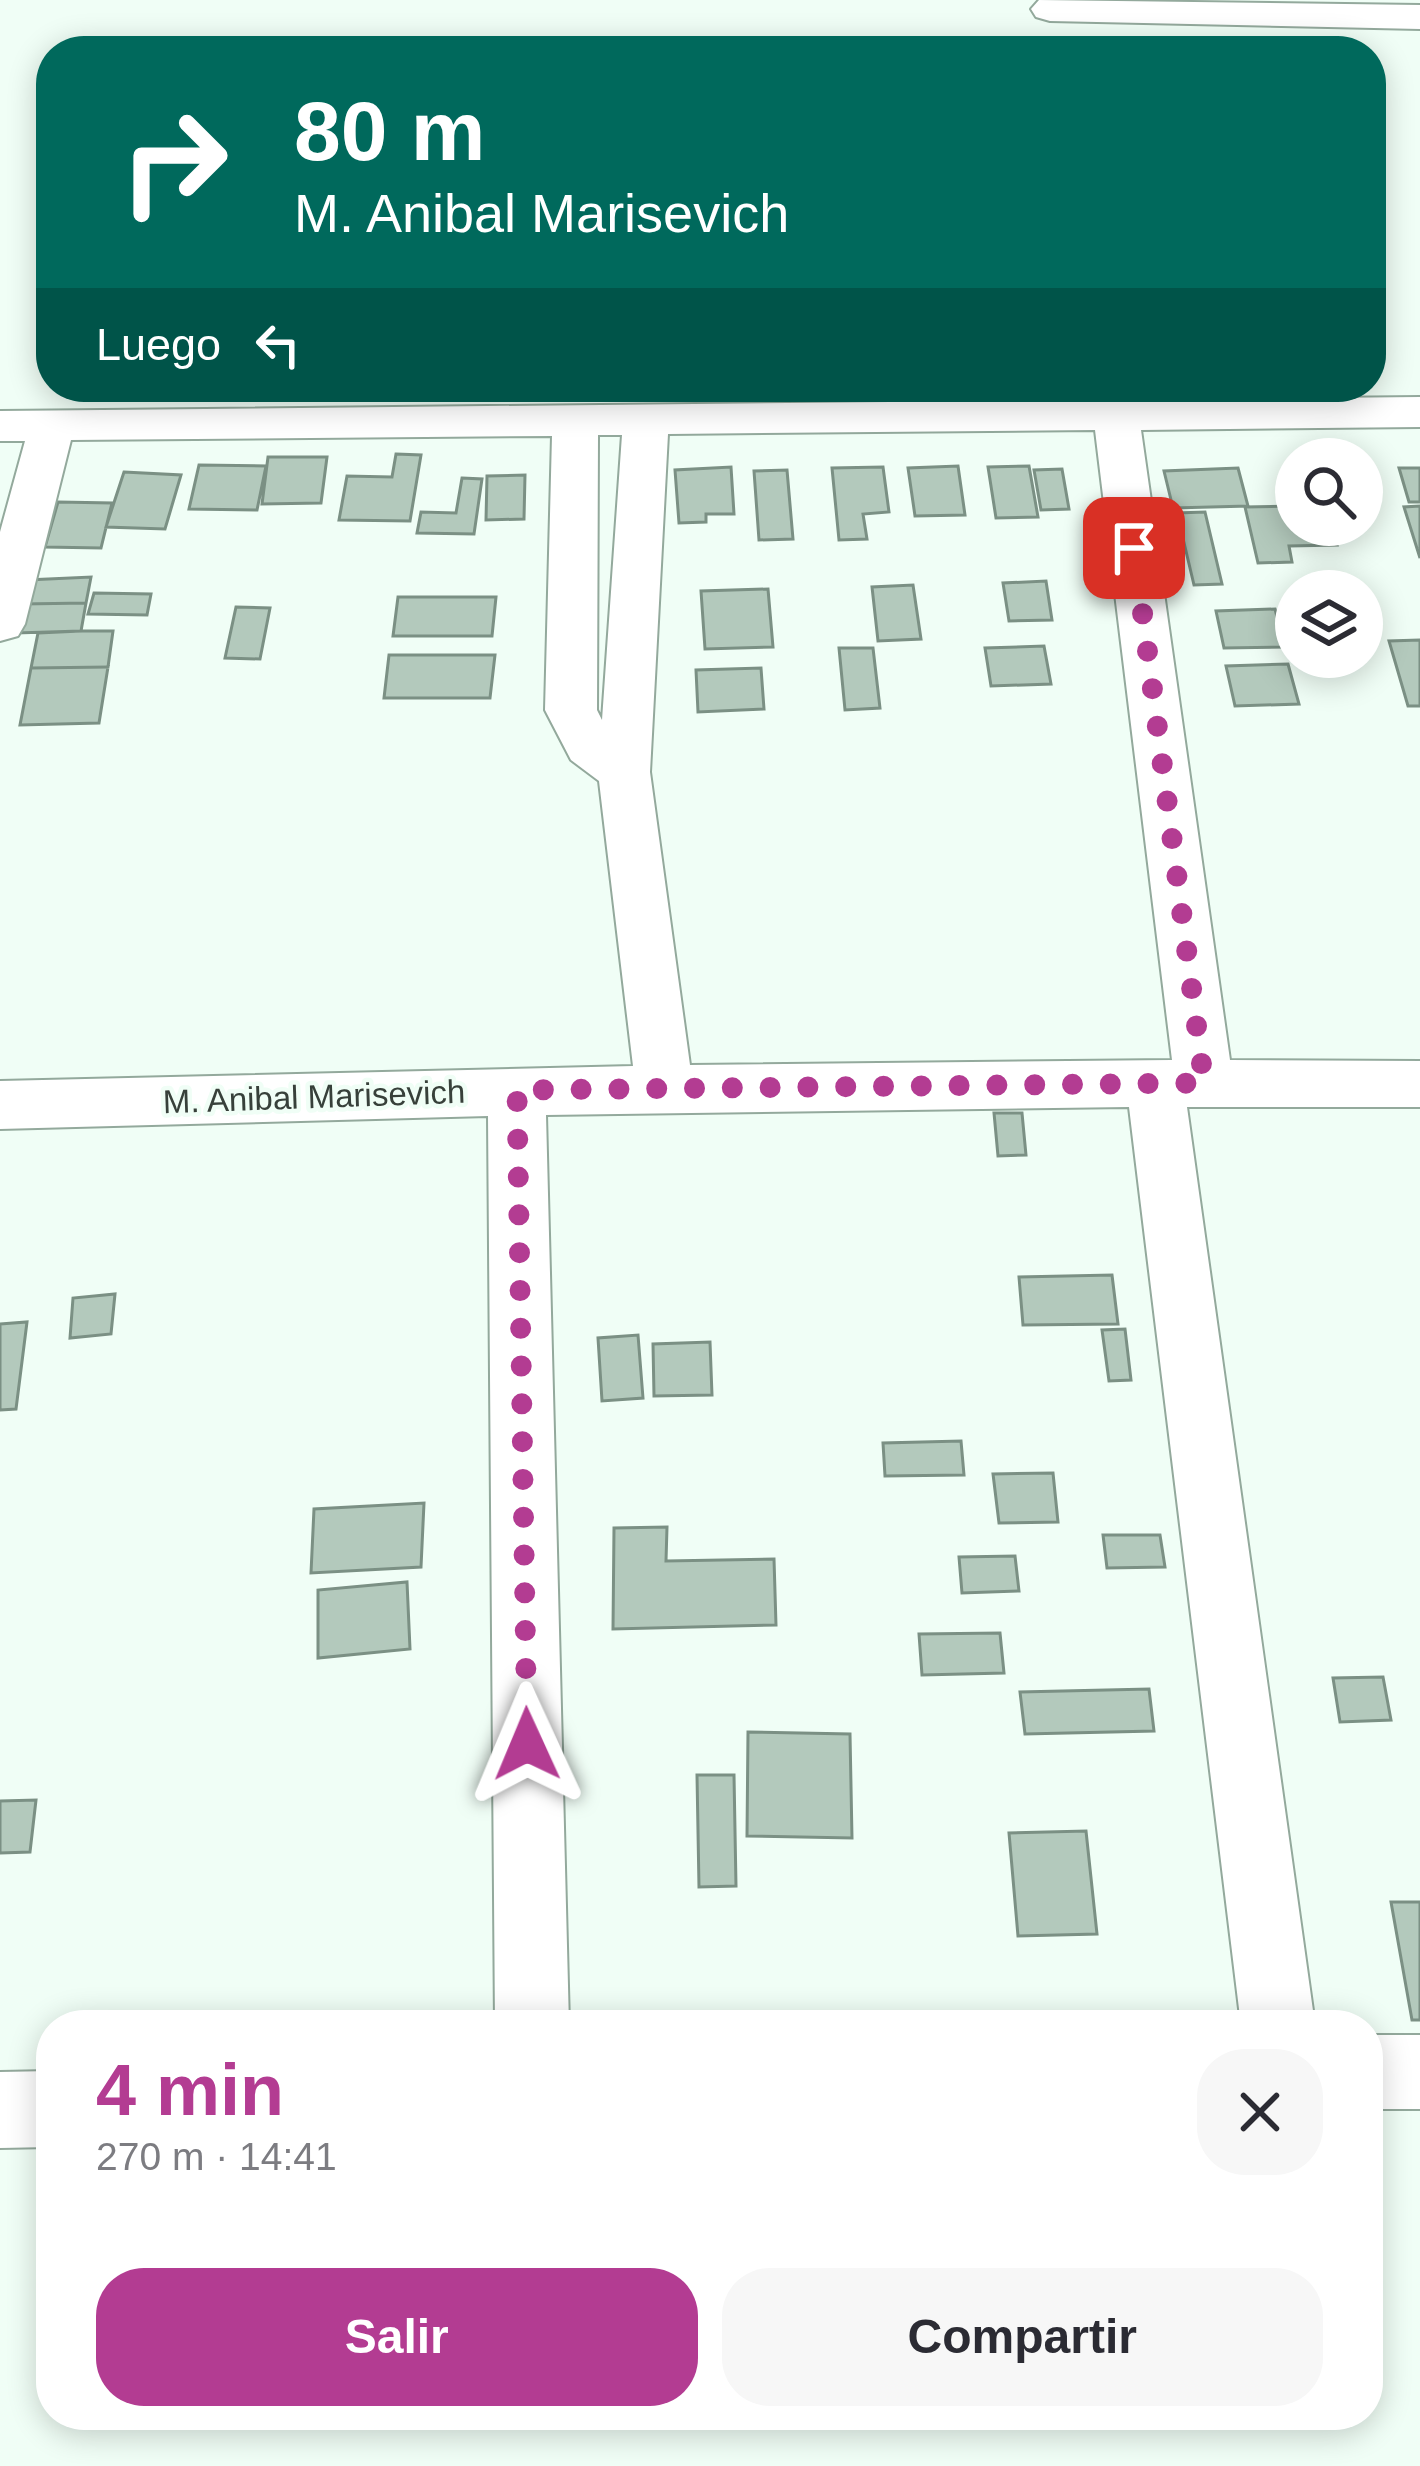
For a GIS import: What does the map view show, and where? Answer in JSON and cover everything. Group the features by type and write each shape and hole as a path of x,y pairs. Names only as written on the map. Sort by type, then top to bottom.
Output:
{"street":[{"path":"1055,36 1050,4 1420,17"},
{"path":"0,426 646,423 1093,402"},
{"path":"1114,402 1179,1082 1276,2010"},
{"path":"1142,402 1420,412"},
{"path":"575,422 571,710 589,747 624,772"},
{"path":"646,423 624,772 664,1088"},
{"path":"0,624 52,425"},
{"name":"M. Anibal Marisevich","path":"0,1105 517,1090 1179,1082 1420,1084"},
{"path":"517,1090 532,2010"},
{"path":"1383,2072 1420,2072"},
{"path":"0,2110 36,2109"}],"building":[{"path":"396,454 421,455 410,521 339,520 347,476 392,477"},
{"path":"268,457 327,457 321,503 262,504"},
{"path":"199,465 266,466 257,510 189,509"},
{"path":"958,466 965,515 915,516 908,468"},
{"path":"1029,466 1038,517 996,518 988,467"},
{"path":"731,467 734,514 706,514 706,522 679,523 675,470"},
{"path":"883,467 889,512 863,514 867,539 839,540 832,468"},
{"path":"1238,468 1248,506 1173,508 1164,471"},
{"path":"1399,468 1420,468 1420,502 1409,502"},
{"path":"1062,469 1069,509 1041,510 1034,470"},
{"path":"787,470 793,539 759,540 754,471"},
{"path":"124,472 181,475 165,529 106,527"},
{"path":"525,475 524,519 486,520 487,476"},
{"path":"462,478 482,479 474,534 417,533 421,512 456,513"},
{"path":"58,502 112,503 101,548 45,547"},
{"path":"1275,506 1275,546 1289,546 1292,562 1258,563 1245,507"},
{"path":"1420,506 1420,558 1404,507"},
{"path":"1205,512 1222,584 1194,585 1177,513"},
{"path":"91,577 86,603 23,604 27,580"},
{"path":"1046,581 1052,620 1009,621 1003,583"},
{"path":"913,585 921,639 878,641 872,587"},
{"path":"768,589 773,647 705,649 701,591"},
{"path":"94,593 151,594 147,615 88,614"},
{"path":"398,597 496,597 492,636 393,636"},
{"path":"86,603 81,631 16,633 22,604"},
{"path":"236,607 270,608 260,659 225,658"},
{"path":"1275,609 1275,647 1224,648 1216,611"},
{"path":"113,631 108,667 31,668 38,633"},
{"path":"1420,640 1420,706 1408,706 1389,641"},
{"path":"1044,646 1051,684 991,686 985,648"},
{"path":"839,648 873,648 880,708 845,710"},
{"path":"389,655 495,655 490,698 384,698"},
{"path":"1275,664 1275,678 1292,678 1299,704 1235,706 1226,666"},
{"path":"108,667 99,723 20,725 31,668"},
{"path":"761,668 764,709 698,712 696,670"},
{"path":"994,1113 1022,1113 1026,1155 998,1156"},
{"path":"1112,1275 1118,1324 1023,1325 1019,1277"},
{"path":"115,1294 111,1334 70,1338 73,1298"},
{"path":"27,1322 16,1409 0,1410 0,1324"},
{"path":"1125,1329 1131,1380 1109,1381 1102,1330"},
{"path":"638,1335 643,1398 602,1401 598,1338"},
{"path":"710,1342 712,1395 654,1396 653,1344"},
{"path":"961,1441 964,1475 885,1476 883,1443"},
{"path":"1053,1473 1058,1522 999,1523 993,1474"},
{"path":"424,1503 421,1567 311,1573 314,1509"},
{"path":"667,1527 666,1561 774,1559 776,1625 613,1629 614,1528"},
{"path":"1103,1535 1160,1535 1165,1567 1107,1568"},
{"path":"1015,1556 1019,1591 962,1593 959,1557"},
{"path":"407,1582 410,1649 318,1658 318,1590"},
{"path":"1000,1633 1004,1673 922,1675 919,1634"},
{"path":"1383,1677 1391,1720 1340,1722 1333,1678"},
{"path":"1149,1689 1154,1731 1025,1734 1020,1692"},
{"path":"748,1732 850,1734 852,1838 747,1836"},
{"path":"697,1775 734,1775 736,1886 699,1887"},
{"path":"36,1800 30,1852 0,1853 0,1801"},
{"path":"1086,1831 1097,1934 1018,1936 1009,1833"},
{"path":"1391,1902 1420,1902 1420,2020 1412,2020"}],"route":[{"path":"527,1744 517,1090 1204,1083 1134,548"}]}
